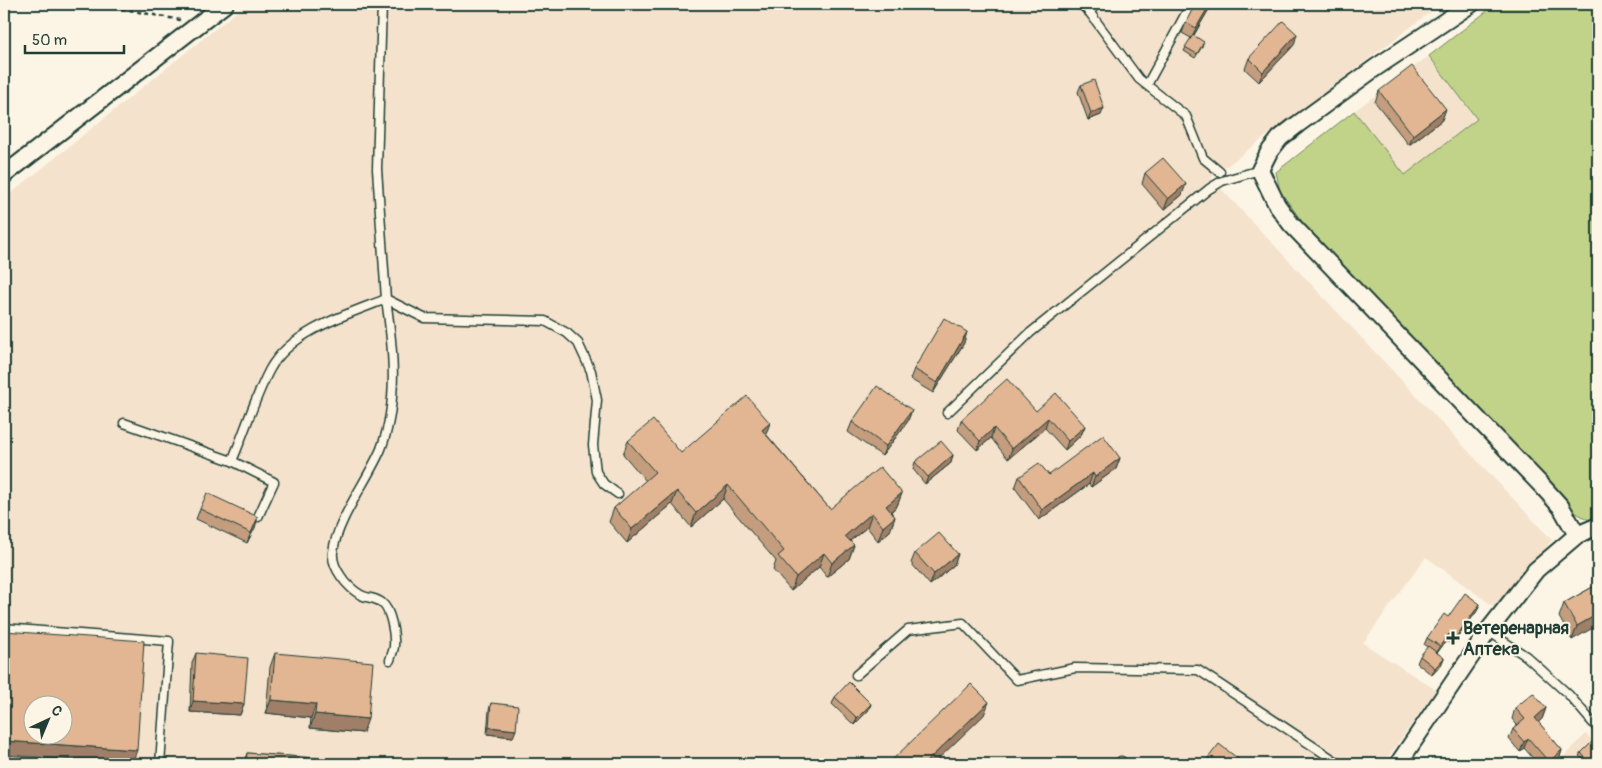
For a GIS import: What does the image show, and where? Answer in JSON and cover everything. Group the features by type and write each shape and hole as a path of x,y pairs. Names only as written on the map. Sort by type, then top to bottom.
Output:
{"street":[{"path":"4,174 201,25 225,4"},
{"path":"1471,4 1375,68 1298,124 1274,145 1260,170 1277,205 1292,224 1544,488 1561,507 1577,535"},
{"path":"1398,764 1488,631 1536,570 1577,535 1598,526"}],"lane":[{"path":"382,4 377,169 386,299 391,334 391,405 381,449 347,515 333,554 340,574 352,588 362,596 373,597 384,604 389,615 394,646 390,660"},
{"path":"1080,4 1090,13 1133,71 1147,85 1186,116 1203,158 1220,172"},
{"path":"1090,13 1095,4"},
{"path":"1147,85 1191,4"},
{"path":"947,414 1030,333 1209,190 1222,180 1260,170"},
{"path":"232,461 271,368 284,351 317,327 386,299 424,318 545,321 567,333 578,343 591,371 597,400 593,444 596,472 604,484 618,494"},
{"path":"124,423 232,461 274,482 258,517"},
{"path":"856,675 908,630 963,623 1017,680 1075,668 1198,670 1340,764"},
{"path":"4,628 169,641 160,764"},
{"path":"1488,631 1526,656 1569,694 1598,729"}],"path":[{"path":"98,4 201,25"}],"shaded area":[{"path":"246,4 1441,4 1211,178 1552,540 1497,609 1426,557 1363,643 1436,690 1383,764 4,764 4,199"},
{"path":"1429,56 1477,119 1405,176 1354,111"},
{"path":"1586,734 1598,748 1598,764 1556,764"}],"green space":[{"path":"1496,4 1598,4 1598,515 1589,520 1567,508 1308,230 1280,191 1276,172 1354,111 1405,175 1477,119 1429,56"}],"building":[{"path":"1195,4 1210,4 1196,28 1186,22"},
{"path":"1283,21 1297,34 1263,72 1249,58"},
{"path":"1193,35 1204,42 1197,54 1185,47"},
{"path":"1412,66 1446,109 1413,135 1379,91"},
{"path":"1094,80 1104,108 1091,113 1081,85"},
{"path":"1163,158 1186,184 1168,199 1145,173"},
{"path":"944,318 967,332 937,383 914,369"},
{"path":"1007,379 1036,411 1056,393 1085,426 1068,441 1048,418 1012,449 994,428 980,441 961,420"},
{"path":"877,386 912,410 886,446 852,422"},
{"path":"747,396 770,423 762,430 830,509 880,467 902,493 886,506 895,517 883,527 872,513 845,536 854,545 832,563 824,553 796,577 778,556 784,551 728,485 696,513 677,491 632,529 614,508 655,472 628,441 653,420 681,453"},
{"path":"1103,435 1120,458 1095,477 1093,473 1042,510 1019,477 1039,463 1049,475"},
{"path":"941,441 953,455 928,477 915,462"},
{"path":"207,493 258,517 251,533 200,509"},
{"path":"939,533 958,554 934,574 915,553"},
{"path":"1598,584 1598,614 1577,626 1564,603"},
{"path":"1465,593 1480,604 1455,638 1449,634 1440,646 1427,638 1444,614 1448,617"},
{"path":"4,631 144,641 137,750 72,746 72,696 22,696 22,742 4,741"},
{"path":"1428,646 1444,658 1435,668 1420,656"},
{"path":"196,653 248,658 244,704 193,701"},
{"path":"275,653 373,662 368,719 315,714 316,704 271,700"},
{"path":"849,682 871,704 857,718 835,697"},
{"path":"971,684 989,702 924,764 888,764"},
{"path":"1533,693 1546,708 1535,718 1562,750 1549,762 1528,738 1524,742 1513,729 1525,719 1515,708"},
{"path":"491,703 518,706 516,730 489,727"},
{"path":"1592,742 1598,749 1598,764 1591,764 1581,753"},
{"path":"1219,744 1245,764 1216,764 1208,758"},
{"path":"247,753 396,764 246,764"}],"place":[{"name":"Ветеренарная Аптека","path":"1453,638"}]}
